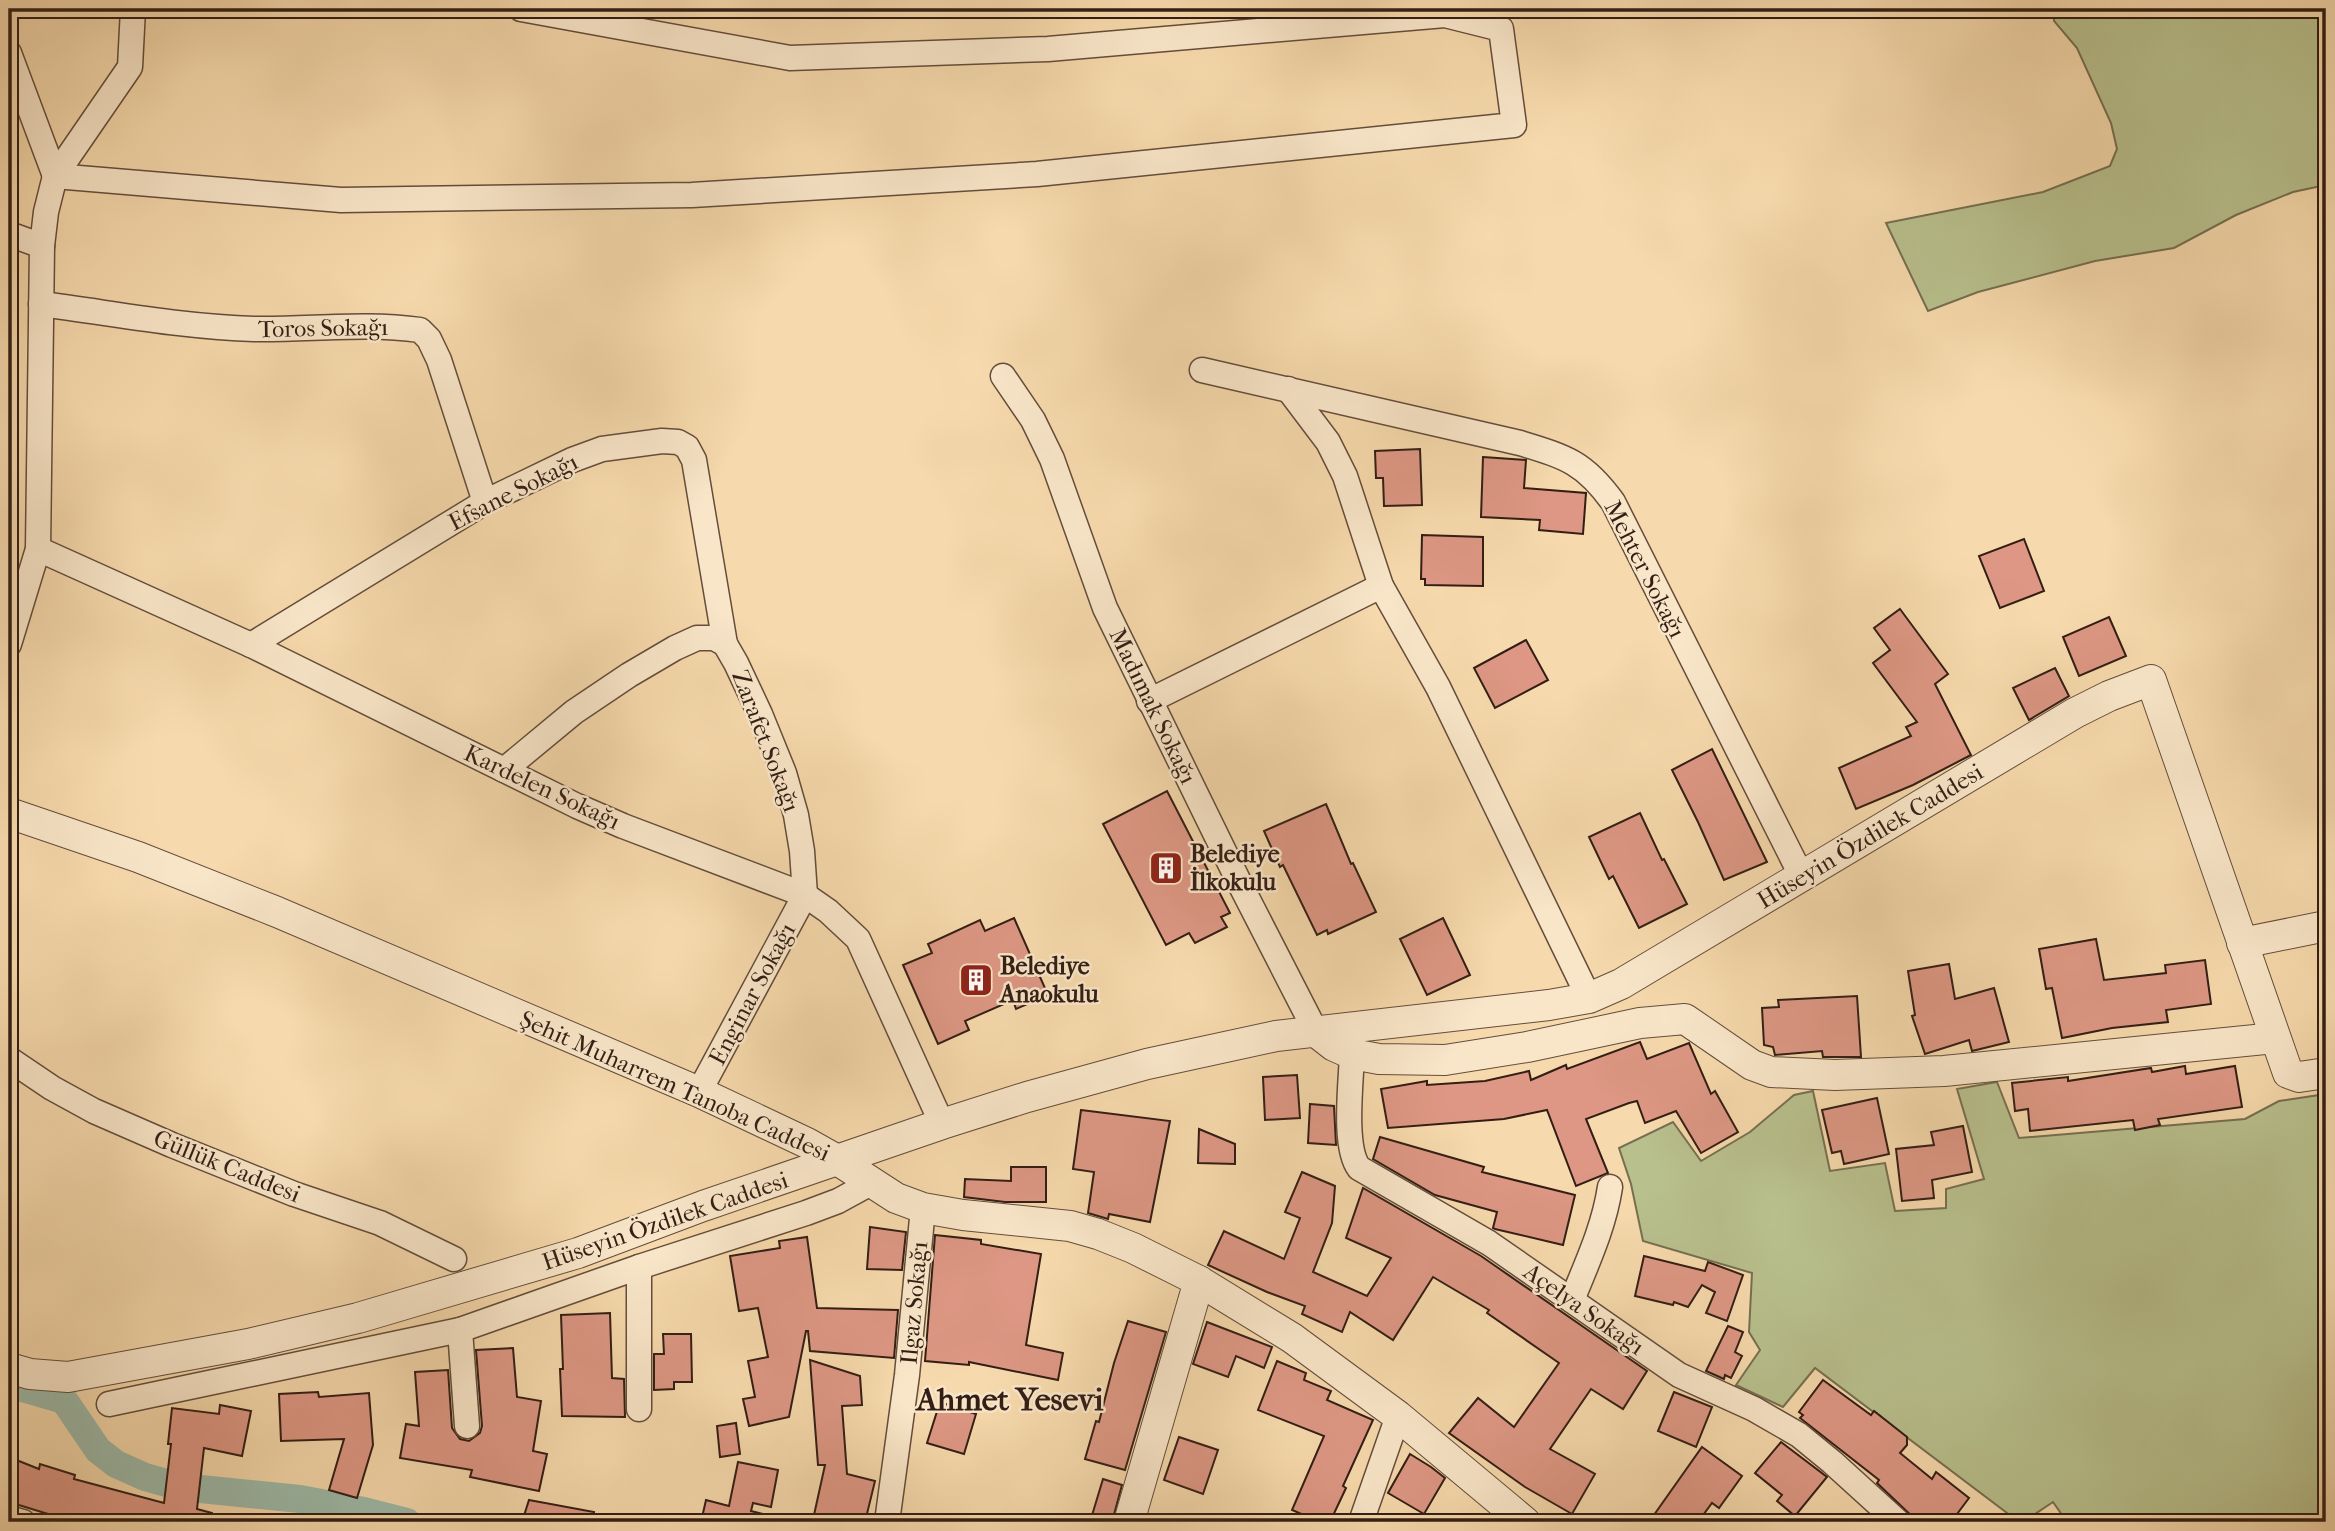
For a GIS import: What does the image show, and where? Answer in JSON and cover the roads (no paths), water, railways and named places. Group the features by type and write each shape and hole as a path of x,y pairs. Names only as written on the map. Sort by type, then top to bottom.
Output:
{"street":[{"path":"9,642 38,549 42,246 46,212 55,176 130,68 133,9"},
{"path":"55,176 341,200 692,195 1037,174 1514,125 1501,29 1468,15 1048,49 790,58 521,9"},
{"path":"9,53 55,176"},
{"path":"9,234 42,246"},
{"name":"Toros Sokağı","path":"41,304 217,327 256,329 378,326 420,330 429,340 439,360 485,502"},
{"name":"Mehter Sokağı","path":"1202,370 1530,446 1560,455 1584,468 1598,481 1613,502 1802,877"},
{"name":"Madımak Sokağı","path":"1003,376 1033,420 1052,459 1105,608 1240,884 1316,1032"},
{"path":"1288,389 1328,442 1345,476 1381,586 1438,687 1590,998"},
{"name":"Efsane Sokağı","path":"251,645 485,502 540,473 602,449 662,441 678,442 687,447 694,460 724,644"},
{"name":"Kardelen Sokağı","path":"38,549 251,645 504,771 623,826 805,895 828,911 858,939 942,1124"},
{"path":"1149,701 1381,586"},
{"name":"Zarafet Sokağı","path":"504,771 574,712 629,675 697,638 714,639 724,644 760,714 784,774 796,815 805,895"},
{"name":"Hüseyin Özdilek Caddesi","path":"9,1368 41,1376 68,1377 248,1344 359,1318 578,1253 703,1206 1027,1097 1240,1042 1590,998 1621,984 2075,713 2151,680 2288,1073 2299,1077 2326,1073"},
{"name":"Şehit Muharrem Tanoba Caddesi","path":"9,813 138,857 277,912 699,1092 807,1143 896,1198 923,1208 962,1215 1046,1222 1080,1229 1133,1248 1199,1281 1292,1338 1398,1416 1525,1522"},
{"name":"Enginar Sokağı","path":"699,1092 805,895"},
{"path":"2242,943 2326,926"},
{"path":"1316,1032 1334,1046 1352,1054 1379,1059 1445,1060 1674,1018 1692,1023 1752,1065 1772,1072 1796,1075 1944,1070 2275,1038"},
{"name":"Açelya Sokağı","path":"1352,1054 1350,1141 1354,1161 1359,1168 1489,1242 1679,1375 1754,1409 1799,1436 1898,1522"},
{"name":"Güllük Caddesi","path":"9,1059 93,1111 270,1184 380,1223 454,1259"},
{"name":"Hüseyin Özdilek Caddesi","path":"109,1404 460,1330 639,1267 806,1213 838,1201 871,1183"},
{"path":"1572,1300 1599,1233 1610,1187"},
{"name":"Ilgaz Sokağı","path":"887,1522 907,1375 923,1208"},
{"path":"639,1267 639,1409"},
{"path":"1129,1522 1199,1281"},
{"path":"460,1330 467,1426"},
{"path":"1361,1522 1398,1416"},
{"path":"9,1518 23,1522"}],"waterway":[{"path":"9,1384 64,1400 98,1450 116,1464 145,1477 181,1487 300,1499 407,1522"}],"place":[{"name":"Belediye İlkokulu","path":"1166,868"},
{"name":"Belediye Anaokulu","path":"976,980"}],"district":[{"name":"Ahmet Yesevi","path":"1010,1399"}]}
